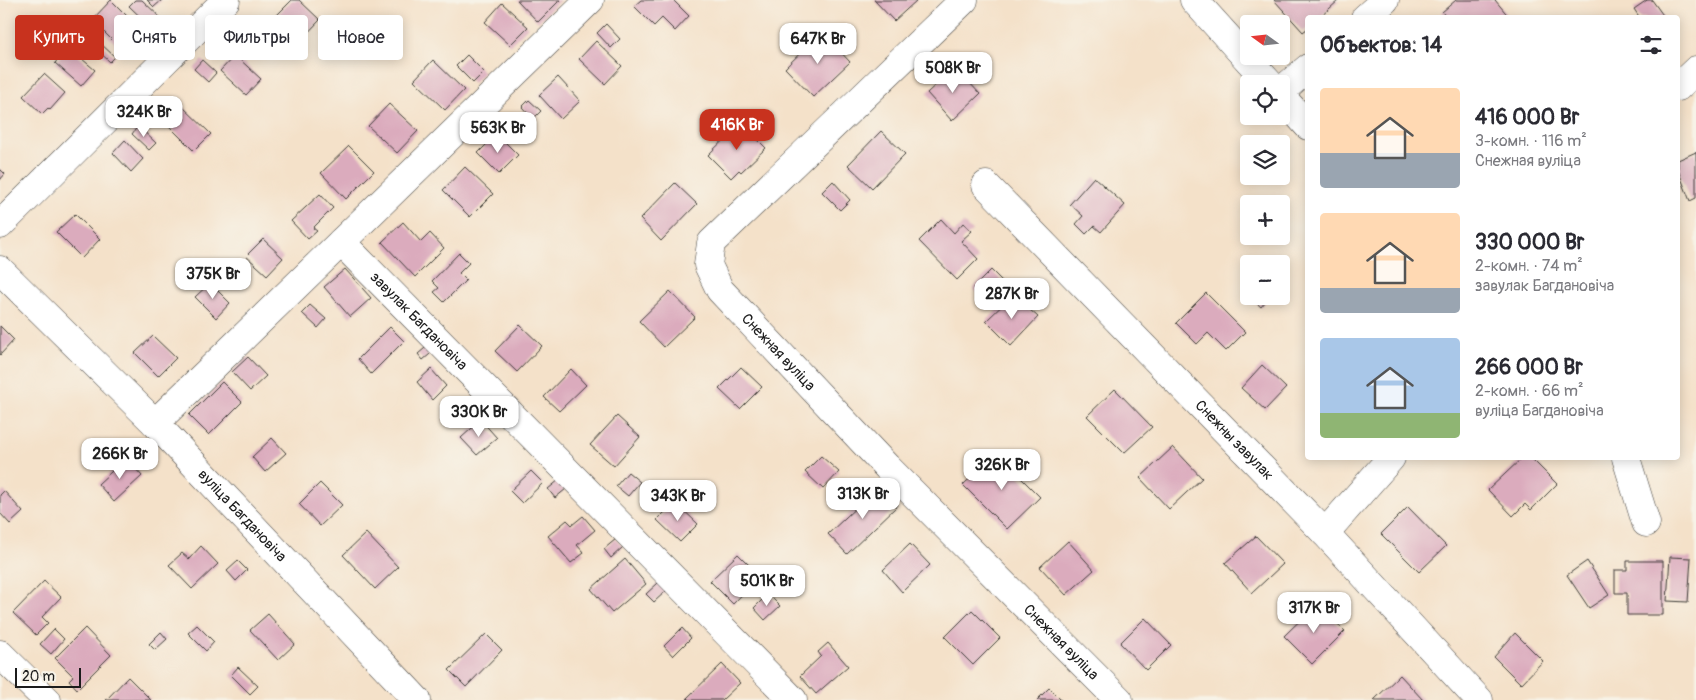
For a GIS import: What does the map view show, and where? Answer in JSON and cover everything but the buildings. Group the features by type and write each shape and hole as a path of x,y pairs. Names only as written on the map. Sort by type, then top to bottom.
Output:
{"street":[{"path":"0,224 226,0"},
{"path":"155,422 590,0"},
{"name":"Снежная вуліца","path":"964,0 711,243 708,265 720,290 887,467 1119,700"},
{"path":"1194,0 1262,75"},
{"path":"1368,15 1385,0"},
{"path":"1680,85 1696,70"},
{"path":"1290,83 1305,71"},
{"path":"1290,106 1305,123"},
{"name":"Снежны завулак","path":"986,185 1325,533 1479,700"},
{"name":"завулак Багдановіча","path":"341,242 793,700"},
{"name":"вуліца Багдановіча","path":"0,270 155,422 417,700"},
{"path":"1325,533 1390,460"},
{"path":"1627,460 1646,523"},
{"path":"0,654 47,700"}]}
